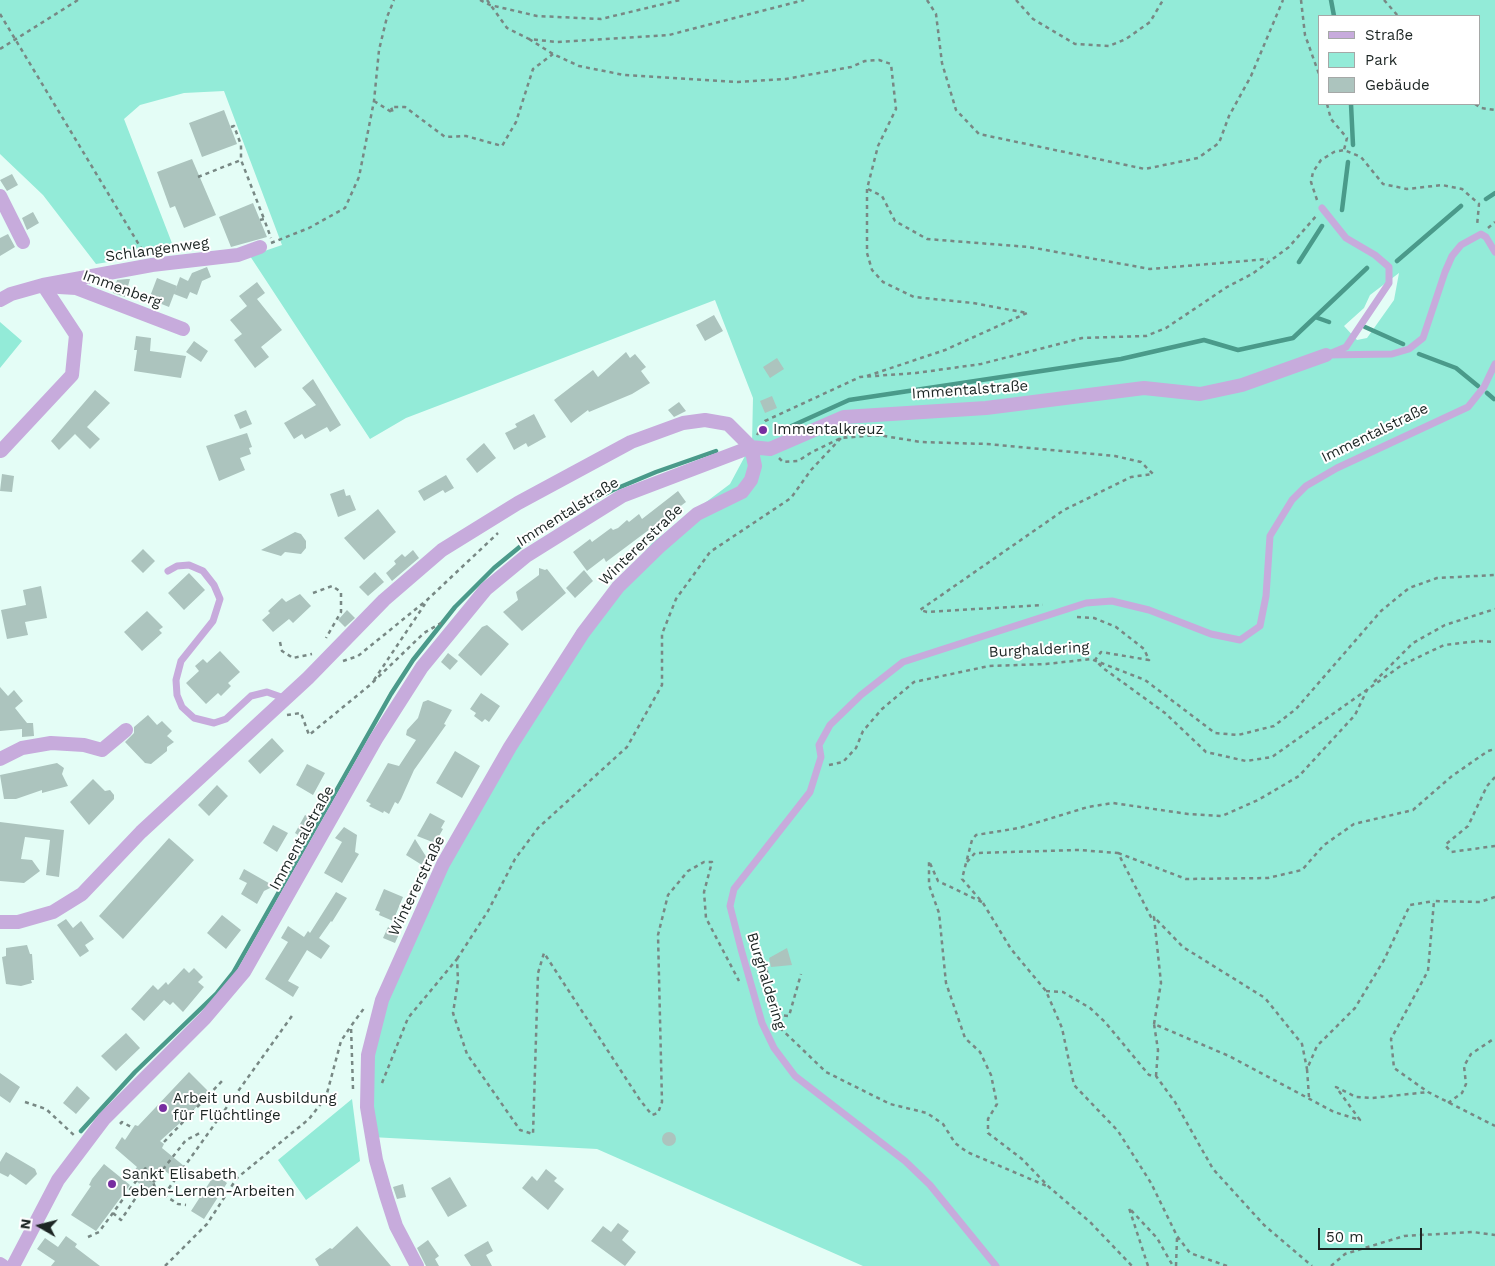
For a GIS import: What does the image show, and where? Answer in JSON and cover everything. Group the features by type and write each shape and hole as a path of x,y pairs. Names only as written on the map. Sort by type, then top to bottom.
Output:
{"street":[{"path":"0,196 23,242"},
{"name":"Schlangenweg","path":"0,300 43,285 152,265 238,255 260,247"},
{"path":"1,452 72,375 76,335 43,285"},
{"name":"Immenberg","path":"43,285 76,288 183,329"},
{"name":"Immentalstraße","path":"13,1266 58,1180 104,1119 205,1018 244,972 376,739 422,667 451,629 486,589 526,556 622,496 750,447 770,449 844,417 986,408 1144,388 1200,394 1242,385 1326,355"},
{"path":"0,922 18,922 53,912 82,894 141,832 284,698 308,678 384,600 442,550 518,503 631,442 683,423 705,420 728,424 750,447"},
{"name":"Wintererstraße","path":"417,1266 396,1226 386,1196 376,1160 367,1107 368,1055 382,1000 443,864 510,747 583,633 618,587 697,514 742,492 751,480 755,466 750,447"},
{"path":"0,759 22,748 51,743 84,745 102,750 126,730"}],"lane":[{"path":"1322,208 1346,238 1375,255 1389,267 1389,283 1346,347 1326,355"},
{"path":"1477,235 1486,237 1495,252"},
{"name":"Immentalstraße","path":"1326,355 1392,354 1408,349 1416,344 1423,338 1452,256 1461,245 1477,235"},
{"name":"Immentalstraße","path":"821,756 819,745 830,725 861,695 903,662 1086,603 1112,601 1149,610 1211,634 1240,640 1260,626 1266,596 1270,536 1292,500 1306,486 1337,468 1468,407 1486,383 1495,364"},
{"path":"168,570 177,566 189,565 203,571 214,585 220,599 213,621 181,661 176,680 177,695 182,708 194,718 214,722 226,719 251,696 267,692 284,698"},
{"name":"Burghaldering","path":"821,756 810,792 734,889 730,906 762,1023 774,1048 795,1076 905,1160 930,1185 996,1266"}],"path":[{"path":"0,49 78,0"},
{"path":"260,247 309,228 346,208 359,177 374,101 379,50 387,17 394,0"},
{"path":"480,0 490,5 537,16 602,19 680,0"},
{"path":"487,0 507,28 553,54 579,66 624,75 738,82 786,79 851,67 865,61 879,60 891,64 896,109 878,146 867,189 867,253 872,270 883,282 914,297 973,303 1027,313 945,350 860,378 765,421 750,447"},
{"path":"529,39 557,42 669,35 804,0"},
{"path":"927,0 936,14 942,63 956,110 979,134 1145,169 1198,158 1219,144 1229,116 1251,76 1283,0"},
{"path":"1016,0 1033,19 1074,44 1109,46 1126,39 1150,22 1163,0"},
{"path":"1301,0 1305,35 1318,71"},
{"path":"1384,0 1397,15"},
{"path":"0,14 152,265"},
{"path":"374,101 394,113 391,107 405,107 445,137 466,136 502,146 516,122 533,69 553,54"},
{"path":"1327,105 1331,119 1347,138 1344,150"},
{"path":"1476,105 1481,108 1495,110"},
{"path":"231,127 234,126 241,145 241,160 262,220 271,238 260,247"},
{"path":"860,378 981,364 1082,338 1146,336 1166,328 1227,287 1252,274 1288,247 1308,228 1322,208 1314,194 1311,182 1313,172 1321,160 1334,152 1344,150 1361,157 1383,184 1407,189 1442,185 1462,189 1479,204 1477,235"},
{"path":"198,177 241,160"},
{"path":"867,189 882,196 895,221 927,239 1029,247 1150,269 1270,259"},
{"path":"770,449 783,462 798,461 858,429"},
{"path":"367,1107 376,1097 408,1018 457,959 488,911 515,858 538,828 626,747 662,685 662,634 676,599 710,552 791,498 811,470 841,438 878,435 921,442 988,444 1115,456 1141,462 1153,474 1131,477 1064,510 920,610 927,612 1050,605 1064,610 1068,617 1094,618 1116,627 1144,649 1149,660 1101,652 1095,660 1165,714 1206,752 1246,761 1272,757 1402,664 1444,645 1479,641 1495,642"},
{"path":"335,664 358,656 427,600 502,529"},
{"name":"Burghaldering","path":"840,763 856,748 863,731 882,709 914,682 989,666 1095,660 1145,680 1215,733 1238,735 1274,726 1296,709 1381,611 1409,588 1437,578 1495,575"},
{"path":"313,593 332,586 341,592 341,612 325,640"},
{"path":"370,685 427,600"},
{"path":"1227,1266 1190,1253 1177,1236 1151,1183 1118,1131 1074,1085 1062,1028 1046,991 1011,949 983,903 962,879 972,840 976,835 1018,828 1088,807 1112,803 1188,814 1222,816 1258,800 1299,776 1355,715 1369,687 1413,643 1445,625 1495,609"},
{"path":"283,716 301,713 309,735 370,685 424,633 440,622"},
{"path":"280,642 282,651 293,658 318,652"},
{"path":"966,863 975,853 1079,850 1118,853 1186,879 1268,878 1302,870 1324,846 1354,824 1413,810 1452,776 1488,751 1495,749"},
{"path":"1495,777 1487,786 1468,826 1444,846 1451,852 1495,846"},
{"path":"1118,853 1153,921 1154,917"},
{"path":"983,903 938,880 929,861 929,885 940,912 946,983 965,1038 980,1052 991,1075 996,1104 988,1119 988,1133 1022,1159 1049,1187 1090,1222 1132,1266"},
{"path":"457,959 458,981 453,1013 466,1054 520,1130 533,1134 538,973 544,953 652,1115 658,1113 662,1102 658,935 668,895 688,871 704,862 712,862 704,892 706,918 739,981 752,985 764,996 778,1015 789,1016 801,974"},
{"path":"1307,1069 1317,1046 1355,1008 1384,960 1410,904 1434,901 1480,902 1495,897"},
{"path":"1434,901 1428,971 1391,1040 1394,1068 1428,1092 1495,1126"},
{"path":"1154,917 1161,983 1154,1024 1158,1050 1156,1076 1175,1102 1213,1169 1264,1226 1312,1266"},
{"path":"1154,917 1183,947 1265,998 1302,1044 1307,1069 1309,1098"},
{"path":"768,963 766,965 768,978 778,1015 776,1024 826,1072 890,1104 927,1113 943,1124 955,1143 967,1152 1049,1187"},
{"path":"1046,991 1063,992 1090,1008 1105,1022 1149,1075 1156,1076"},
{"path":"164,1195 294,1013"},
{"path":"1154,1024 1229,1056 1334,1112 1360,1120 1336,1087 1356,1097 1372,1098 1428,1092"},
{"path":"165,1266 207,1224 237,1178 309,1119 316,1110 326,1096 341,1041 351,1026"},
{"path":"1448,1103 1462,1093 1466,1084 1464,1066 1471,1054 1495,1038"},
{"path":"164,1142 222,1081"},
{"path":"25,1102 46,1109 84,1145"},
{"path":"122,1122 133,1128"},
{"path":"153,1182 186,1140 200,1134"},
{"path":"88,1237 99,1232 147,1166"},
{"path":"141,1174 153,1182 156,1190 178,1204 186,1205"},
{"path":"113,1213 121,1220 137,1196 156,1190"},
{"path":"1148,1266 1129,1208 1157,1238 1175,1266"},
{"path":"1331,1266 1345,1254 1404,1236 1473,1232 1495,1235"},
{"path":"1175,1266 1177,1236"}],"green space":[{"path":"0,0 1495,0 1495,1266 863,1266 597,1149 371,1137 365,1055 442,862 577,630 653,542 730,484 752,443 753,398 715,300 406,418 370,439 250,256 282,245 224,91 184,93 140,105 124,119 175,251 96,264 43,195 0,154","holes":["1399,273 1394,300 1367,338 1357,340 1344,326 1364,308 1370,295"]},
{"path":"0,322 22,341 0,368"},
{"path":"352,1099 360,1161 306,1200 278,1160"}],"building":[{"path":"224,110 237,144 202,157 189,123"},
{"path":"192,159 216,215 184,228 175,206 170,208 157,172"},
{"path":"12,174 18,185 7,191 0,180"},
{"path":"253,203 267,237 231,247 219,217"},
{"path":"33,212 39,223 27,230 22,218"},
{"path":"8,234 15,247 0,256 0,238"},
{"path":"207,267 211,277 202,281 197,295 190,292 187,299 174,294 180,277 188,281 192,273"},
{"path":"157,278 177,286 169,307 149,299"},
{"path":"130,279 125,297 113,293 117,280"},
{"path":"257,282 265,293 257,299 282,330 261,347 269,357 255,368 234,340 242,334 230,320 247,306 239,296"},
{"path":"714,315 723,331 705,341 696,325"},
{"path":"136,336 151,338 150,351 186,356 181,378 134,371 137,350 134,350"},
{"path":"194,341 208,351 201,362 186,352"},
{"path":"626,352 630,358 635,354 646,367 641,371 650,383 632,394 589,412 588,410 571,423 554,400 593,370 598,377"},
{"path":"777,358 784,369 770,378 763,367"},
{"path":"313,379 341,425 330,432 327,427 305,439 302,434 294,439 284,423 316,405 302,388"},
{"path":"95,390 110,403 87,427 100,439 90,449 75,434 59,450 51,441"},
{"path":"772,396 777,408 765,413 760,401"},
{"path":"679,402 686,411 674,417 668,410"},
{"path":"246,410 252,424 240,429 234,415"},
{"path":"534,414 546,437 528,447 526,443 514,450 505,433 517,427 515,424"},
{"path":"247,433 252,447 249,448 251,454 240,458 245,470 219,481 206,446"},
{"path":"484,443 496,458 477,473 466,459"},
{"path":"2,474 14,476 12,492 0,491"},
{"path":"446,475 454,488 445,493 443,490 424,501 418,491"},
{"path":"344,489 346,496 350,495 356,510 338,517 330,494"},
{"path":"678,491 686,502 606,562 604,558 587,571 573,552 590,539 592,542 611,528 613,530 618,528 627,520 629,522 639,514 642,519"},
{"path":"378,509 396,532 364,560 344,538"},
{"path":"295,532 301,534 306,541 306,548 301,554 285,552 281,556 261,550"},
{"path":"143,549 155,561 143,573 131,561"},
{"path":"413,550 419,558 392,581 386,573 396,564 394,561 402,554 405,557"},
{"path":"539,568 547,569 566,593 522,631 503,612 518,600 516,592 539,575"},
{"path":"584,570 593,581 575,598 566,588"},
{"path":"375,572 384,582 368,596 359,587"},
{"path":"189,573 205,590 184,610 168,593"},
{"path":"41,586 47,618 25,622 28,635 7,639 1,610 26,605 23,590"},
{"path":"300,594 311,606 293,623 289,619 273,632 262,620 270,613 268,611 282,598 286,602"},
{"path":"347,610 355,618 345,627 338,620"},
{"path":"147,611 163,627 159,630 162,633 142,651 124,632"},
{"path":"487,625 509,644 481,676 458,655 482,627"},
{"path":"220,651 240,672 228,683 231,686 221,696 218,693 206,704 186,683 199,671 195,666 203,659 207,663"},
{"path":"448,653 458,661 450,670 441,662"},
{"path":"0,687 8,696 14,690 23,701 15,708 27,723 33,723 34,736 22,737 22,729 0,731"},
{"path":"481,693 500,706 489,722 485,719 482,722 474,716 476,713 470,709"},
{"path":"428,700 452,710 444,724 446,725 414,770 398,804 395,802 389,814 384,811 383,813 369,806 371,804 366,801 388,763 399,766 416,740 406,735 407,730 418,718 423,702"},
{"path":"148,715 157,725 162,721 172,731 167,736 174,742 167,747 167,751 151,764 145,763 125,742 134,733 134,727"},
{"path":"272,738 284,751 260,774 248,761"},
{"path":"455,751 480,766 462,798 436,783"},
{"path":"57,763 64,768 62,774 68,786 42,793 42,790 16,799 4,799 0,775"},
{"path":"307,764 325,773 313,795 296,785"},
{"path":"93,779 105,791 110,790 114,795 114,799 89,825 70,802"},
{"path":"217,785 228,796 209,816 198,805"},
{"path":"430,813 445,821 435,843 417,836"},
{"path":"305,815 317,822 306,840 295,833"},
{"path":"0,822 64,830 59,877 46,875 50,840 25,837 21,859 32,860 40,871 24,883 0,881"},
{"path":"273,825 288,833 277,852 263,843"},
{"path":"344,827 357,835 355,852 359,854 342,883 324,873 342,842 335,838"},
{"path":"169,838 194,860 123,939 99,916"},
{"path":"415,839 432,866 430,870 406,855"},
{"path":"244,869 274,886 264,891 257,904 241,894 247,883 239,879"},
{"path":"384,889 403,897 393,921 379,915 380,912 375,910"},
{"path":"336,892 347,898 319,938 330,946 321,959 307,950 288,981 299,987 293,997 265,979 288,942 281,938 288,926 304,937 308,931 310,933"},
{"path":"222,915 241,930 226,949 207,933"},
{"path":"66,919 73,928 81,921 94,939 85,945 89,951 80,957 57,925"},
{"path":"388,927 400,932 395,943 383,938"},
{"path":"27,945 30,954 32,954 34,980 31,980 32,983 21,986 6,984 2,957 6,956 6,948"},
{"path":"787,948 792,965 771,967 769,958"},
{"path":"184,968 189,973 194,968 203,977 198,982 204,987 183,1012 173,1002 170,1005 164,1000 144,1021 131,1009 153,985 158,990 166,982 168,985"},
{"path":"126,1033 140,1048 116,1071 101,1056"},
{"path":"189,1072 209,1092 191,1113 160,1141 164,1144 162,1148 184,1166 175,1178 165,1171 148,1191 130,1176 137,1167 115,1148 122,1137 125,1140 135,1125 138,1126"},
{"path":"0,1073 20,1087 10,1103 0,1096"},
{"path":"77,1086 90,1098 76,1114 63,1103"},
{"path":"669,1132 674,1134 676,1139 674,1144 669,1146 664,1144 662,1139 664,1134"},
{"path":"6,1152 35,1169 37,1174 26,1185 10,1174 8,1177 0,1173 0,1162"},
{"path":"104,1164 130,1185 96,1231 71,1215 91,1186 89,1185 92,1179"},
{"path":"546,1169 557,1178 554,1181 564,1189 548,1210 522,1188 532,1176 537,1181"},
{"path":"215,1174 227,1183 204,1219 191,1211"},
{"path":"450,1177 467,1206 448,1217 431,1188"},
{"path":"403,1184 406,1197 397,1199 393,1187"},
{"path":"618,1223 629,1231 622,1240 636,1252 625,1266 591,1241 603,1226 611,1232"},
{"path":"357,1226 391,1266 319,1266 315,1259 330,1248 332,1249"},
{"path":"66,1236 77,1244 75,1247 100,1266 51,1266 55,1261 37,1249 45,1238 58,1247"},
{"path":"428,1240 439,1256 435,1259 439,1266 426,1266 417,1248"},
{"path":"488,1241 493,1251 486,1255 492,1266 471,1266 464,1255"}],"waterway":[{"path":"1331,0 1334,15"},
{"path":"1351,105 1353,145"},
{"path":"1342,210 1348,162"},
{"path":"1486,199 1495,193"},
{"path":"1397,261 1461,206"},
{"path":"1299,262 1322,226"},
{"path":"785,429 849,400 1121,359 1204,340 1238,350 1293,338 1367,268"},
{"path":"1315,317 1329,322"},
{"path":"1365,327 1403,344"},
{"path":"1419,354 1456,368 1478,386"},
{"path":"1487,393 1494,399"},
{"path":"81,1131 135,1072 217,993 233,973 391,694 413,660 455,607 494,568 522,545 580,506 656,472 716,451"}],"place":[{"name":"Immentalkreuz","path":"763,430"},
{"name":"Arbeit und Ausbildung für Flüchtlinge","path":"163,1108"},
{"name":"Sankt Elisabeth Leben-Lernen-Arbeiten","path":"112,1184"}]}
